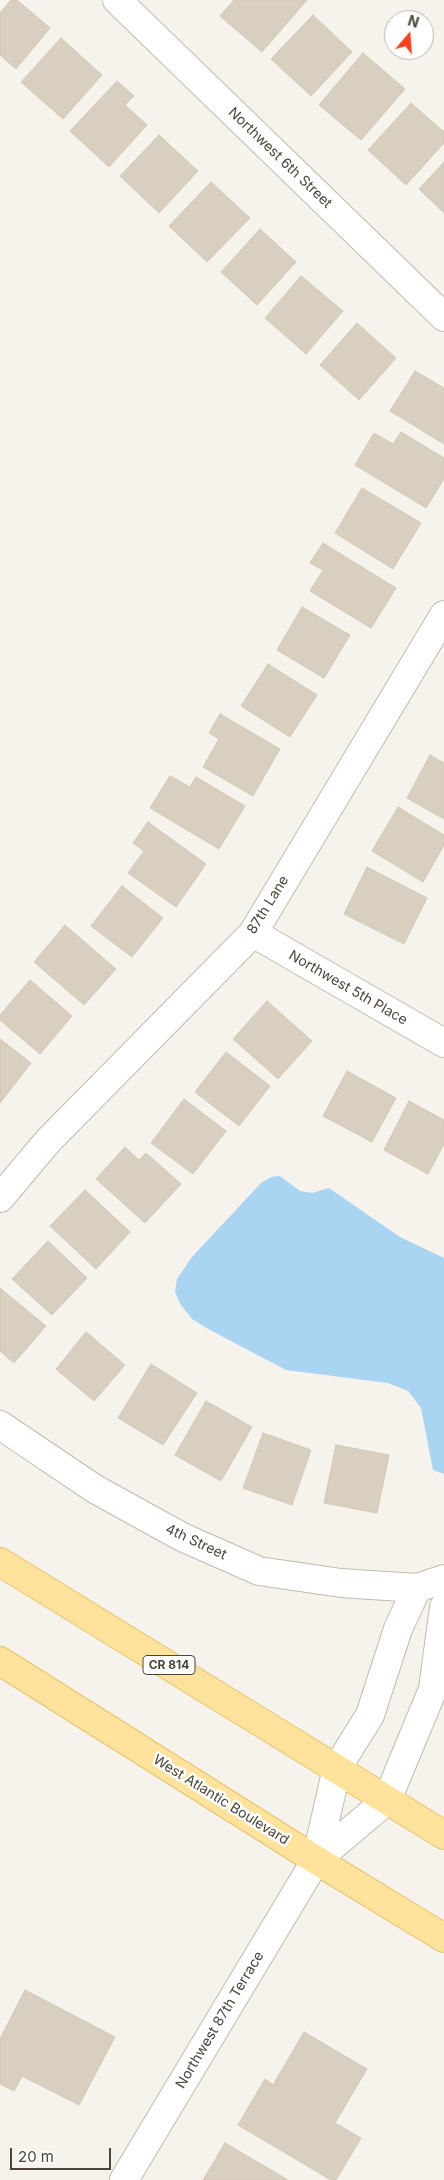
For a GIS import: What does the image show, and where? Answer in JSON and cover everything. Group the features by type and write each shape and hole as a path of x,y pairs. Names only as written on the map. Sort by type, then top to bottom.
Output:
{"main road":[{"name":"CR 814","path":"0,1562 444,1835"},
{"name":"West Atlantic Boulevard","path":"0,1661 316,1860 444,1938"}],"street":[{"name":"Northwest 6th Street","path":"117,0 444,317"},
{"name":"87th Lane","path":"0,1198 48,1141 253,932 444,615"},
{"name":"Northwest 5th Place","path":"253,932 444,1043"},
{"name":"4th Street","path":"0,1425 104,1494 182,1537 259,1571 341,1583 417,1588"},
{"path":"417,1588 444,1579"},
{"name":"Northwest 87th Terrace","path":"124,2180 316,1860 337,1768 370,1715 398,1629 417,1588"},
{"name":"Northwest 87th Terrace","path":"316,1860 387,1800 433,1689 444,1606"}],"water":[{"path":"280,1176 300,1191 312,1193 329,1188 400,1237 444,1258 444,1474 433,1470 421,1408 408,1391 388,1383 286,1370 192,1319 181,1305 175,1292 177,1279 192,1257 261,1183 271,1177"}],"building":[{"path":"11,0 17,0 50,28 16,69 0,55 0,13"},
{"path":"234,0 307,0 262,52 220,16"},
{"path":"313,15 352,52 311,96 271,59"},
{"path":"61,38 102,75 63,119 21,82"},
{"path":"363,53 405,89 361,140 319,105"},
{"path":"117,81 134,96 125,105 147,125 109,167 70,131"},
{"path":"411,103 444,132 444,143 406,185 368,150"},
{"path":"159,135 198,171 159,213 120,176"},
{"path":"444,162 444,213 419,189"},
{"path":"211,182 250,218 207,262 169,226"},
{"path":"260,229 296,262 257,305 221,272"},
{"path":"301,276 343,311 306,354 265,318"},
{"path":"357,323 396,358 359,400 320,365"},
{"path":"415,371 444,388 444,444 390,411"},
{"path":"401,432 444,458 444,479 426,508 355,465 374,433 393,444"},
{"path":"362,488 421,523 393,569 335,533"},
{"path":"323,543 396,588 371,628 310,591 323,570 310,563"},
{"path":"302,607 350,635 324,678 277,650"},
{"path":"268,664 317,695 290,737 241,706"},
{"path":"220,714 280,749 253,796 203,767 219,739 209,733"},
{"path":"430,755 444,763 444,819 407,798"},
{"path":"170,776 190,787 196,777 245,806 219,849 150,808"},
{"path":"398,807 444,835 444,845 423,882 372,851"},
{"path":"148,822 206,864 176,907 128,873 144,851 133,843"},
{"path":"367,867 427,898 404,944 344,914"},
{"path":"122,886 163,918 132,957 91,926"},
{"path":"65,925 116,969 84,1005 34,962"},
{"path":"30,980 72,1016 40,1054 0,1020 0,1015"},
{"path":"267,1001 312,1041 278,1079 233,1039"},
{"path":"0,1039 31,1063 0,1103"},
{"path":"226,1052 270,1086 239,1126 195,1092"},
{"path":"347,1071 396,1098 372,1142 323,1116"},
{"path":"184,1099 226,1131 193,1174 151,1143"},
{"path":"409,1101 444,1120 444,1144 428,1174 384,1150"},
{"path":"125,1147 139,1160 146,1153 181,1184 145,1223 96,1179"},
{"path":"85,1190 130,1232 96,1269 50,1226"},
{"path":"48,1241 87,1278 52,1315 12,1279"},
{"path":"0,1288 46,1326 14,1363 0,1351"},
{"path":"86,1332 125,1365 94,1401 56,1369"},
{"path":"151,1364 197,1393 163,1445 118,1418"},
{"path":"206,1401 252,1427 221,1481 175,1455"},
{"path":"263,1433 311,1450 292,1505 243,1488"},
{"path":"336,1445 389,1455 377,1513 324,1503"},
{"path":"25,1990 115,2037 79,2105 22,2076 14,2091 0,2084 0,2039"},
{"path":"304,2032 367,2069 335,2123 361,2138 336,2180 331,2180 238,2125 265,2079 273,2085"},
{"path":"225,2143 288,2180 203,2180"}]}
